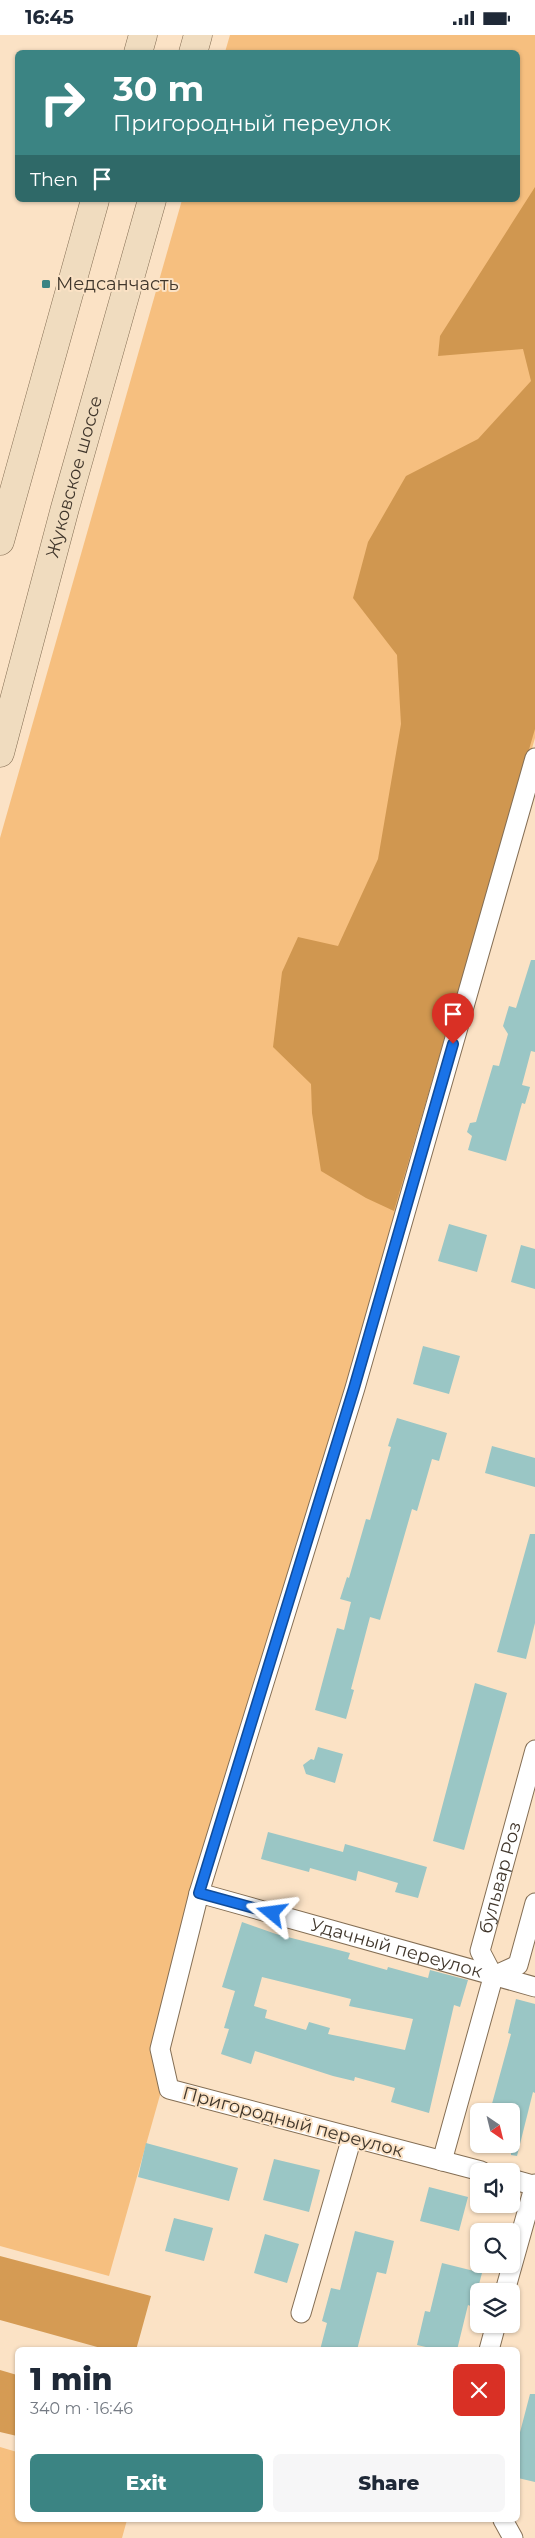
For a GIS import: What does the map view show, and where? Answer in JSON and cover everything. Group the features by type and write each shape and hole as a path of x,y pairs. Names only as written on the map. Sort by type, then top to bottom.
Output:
{"main road":[{"path":"139,50 143,35"},
{"path":"195,50 198,35"},
{"path":"0,541 94,202"},
{"name":"Жуковское шоссе","path":"0,753 64,508 151,202"}],"street":[{"name":"Пригородный переулок","path":"470,2168 169,2089 160,2049 199,1893 354,1388 535,758"},
{"name":"бульвар Роз","path":"494,1974 480,1951 535,1750"},
{"name":"Удачный переулок","path":"199,1893 535,1987"},
{"path":"442,2161 494,1974 518,1965 535,1903"},
{"path":"301,2313 352,2137"},
{"path":"507,2283 534,2184 520,2181"},
{"path":"490,2347 494,2333"},
{"path":"504,2522 513,2538"}],"shaded area":[{"path":"230,35 535,35 535,738 206,1868 162,2088 109,2276 0,2246 0,838 181,202 520,202 520,50 226,50"},
{"path":"535,187 535,729 394,1211 366,1198 321,1171 312,1113 311,1084 273,1047 282,972 298,937 338,946 378,859 401,724 397,655 353,598 368,542 406,476 478,439 531,381 523,349 438,356 440,336"},
{"path":"0,2256 151,2296 137,2347 97,2347 0,2320"},
{"path":"0,2370 15,2374 15,2436 0,2432"},
{"path":"0,2447 15,2451 15,2522 126,2522 122,2538 0,2538"}],"building":[{"path":"531,960 535,960 535,1052 531,1051 522,1085 530,1087 525,1104 522,1103 506,1161 468,1150 472,1136 467,1132 470,1123 476,1122 493,1065 499,1066 508,1034 503,1026 509,1006 516,1008"},
{"path":"449,1224 487,1235 477,1272 438,1261"},
{"path":"521,1245 535,1249 535,1289 511,1282"},
{"path":"423,1346 460,1356 449,1394 413,1384"},
{"path":"397,1418 447,1433 439,1461 432,1459 417,1511 412,1509 380,1620 370,1617 351,1689 354,1690 346,1719 315,1710 337,1628 344,1630 351,1602 340,1599 347,1577 349,1578 366,1519 370,1520 391,1447 388,1446"},
{"path":"492,1446 535,1458 535,1487 485,1473"},
{"path":"530,1534 535,1534 535,1623 526,1659 497,1652"},
{"path":"475,1683 507,1693 464,1850 433,1841"},
{"path":"318,1747 343,1754 335,1783 306,1774 303,1765 311,1759 314,1760"},
{"path":"268,1832 343,1852 345,1844 427,1867 418,1898 395,1892 398,1883 358,1871 356,1881 310,1868 309,1872 261,1859"},
{"path":"242,1922 276,1934 350,1953 348,1959 387,1970 388,1967 428,1978 430,1970 468,1980 460,2007 454,2005 429,2113 391,2102 395,2088 355,2077 354,2081 333,2076 255,2051 251,2064 221,2054 229,2029 224,2028 235,1991 222,1987","holes":["262,1977 351,1999 349,2006 413,2019 405,2050 328,2034 330,2028 309,2022 306,2030 265,2018 267,2010 254,2006"]},
{"path":"516,1999 535,2004 535,2093 533,2092 520,2144 520,2103 492,2103 511,2034 508,2033"},
{"path":"146,2143 238,2168 229,2201 138,2177"},
{"path":"511,2153 518,2153 517,2156 511,2155"},
{"path":"274,2159 320,2170 309,2212 263,2200"},
{"path":"429,2187 468,2197 459,2231 420,2221"},
{"path":"174,2218 213,2228 204,2261 165,2251"},
{"path":"355,2231 394,2241 386,2274 377,2272 358,2347 321,2347 327,2323 322,2321 331,2288 340,2290"},
{"path":"265,2234 299,2244 287,2283 254,2273"},
{"path":"442,2263 470,2270 470,2273 482,2273 479,2283 470,2283 470,2306 468,2305 458,2347 426,2347 417,2345 425,2311 430,2312"},
{"path":"530,2394 535,2394 535,2482 520,2478 520,2432"}],"place":[{"name":"Медсанчасть","path":"46,284"}],"route":[{"path":"272,1913 199,1893 354,1388 453,1044"}]}
